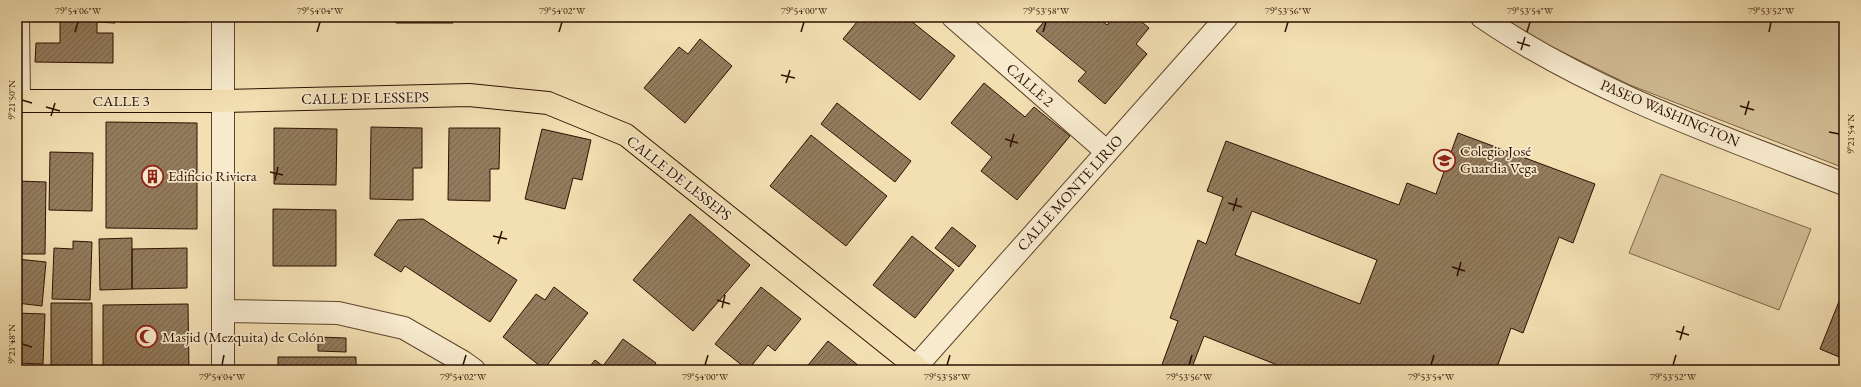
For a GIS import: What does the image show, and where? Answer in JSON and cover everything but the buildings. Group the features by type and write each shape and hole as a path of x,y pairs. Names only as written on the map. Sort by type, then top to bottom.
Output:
{"main road":[{"name":"CALLE DE LESSEPS","path":"224,101 469,95 548,103 626,135 917,369"},
{"name":"CALLE 3","path":"18,101 224,101"}],"street":[{"path":"18,17 18,101"},
{"path":"223,17 223,370"},
{"name":"CALLE 2","path":"953,17 1106,152"},
{"name":"CALLE MONTE LIRIO","path":"917,369 1106,152 1227,17"},
{"name":"PASEO WASHINGTON","path":"1482,17 1511,37 1628,98 1844,184"},
{"path":"223,311 338,313 404,328 463,362 474,370"}],"shaded area":[{"path":"1498,17 1844,17 1844,168 1630,85 1511,27"},
{"path":"1661,174 1811,229 1779,310 1629,253"}],"place":[{"name":"Colegio José Guardia Vega","path":"1444,160"},
{"name":"Edificio Riviera","path":"152,176"},
{"name":"Masjid (Mezquita) de Colón","path":"146,337"}]}
